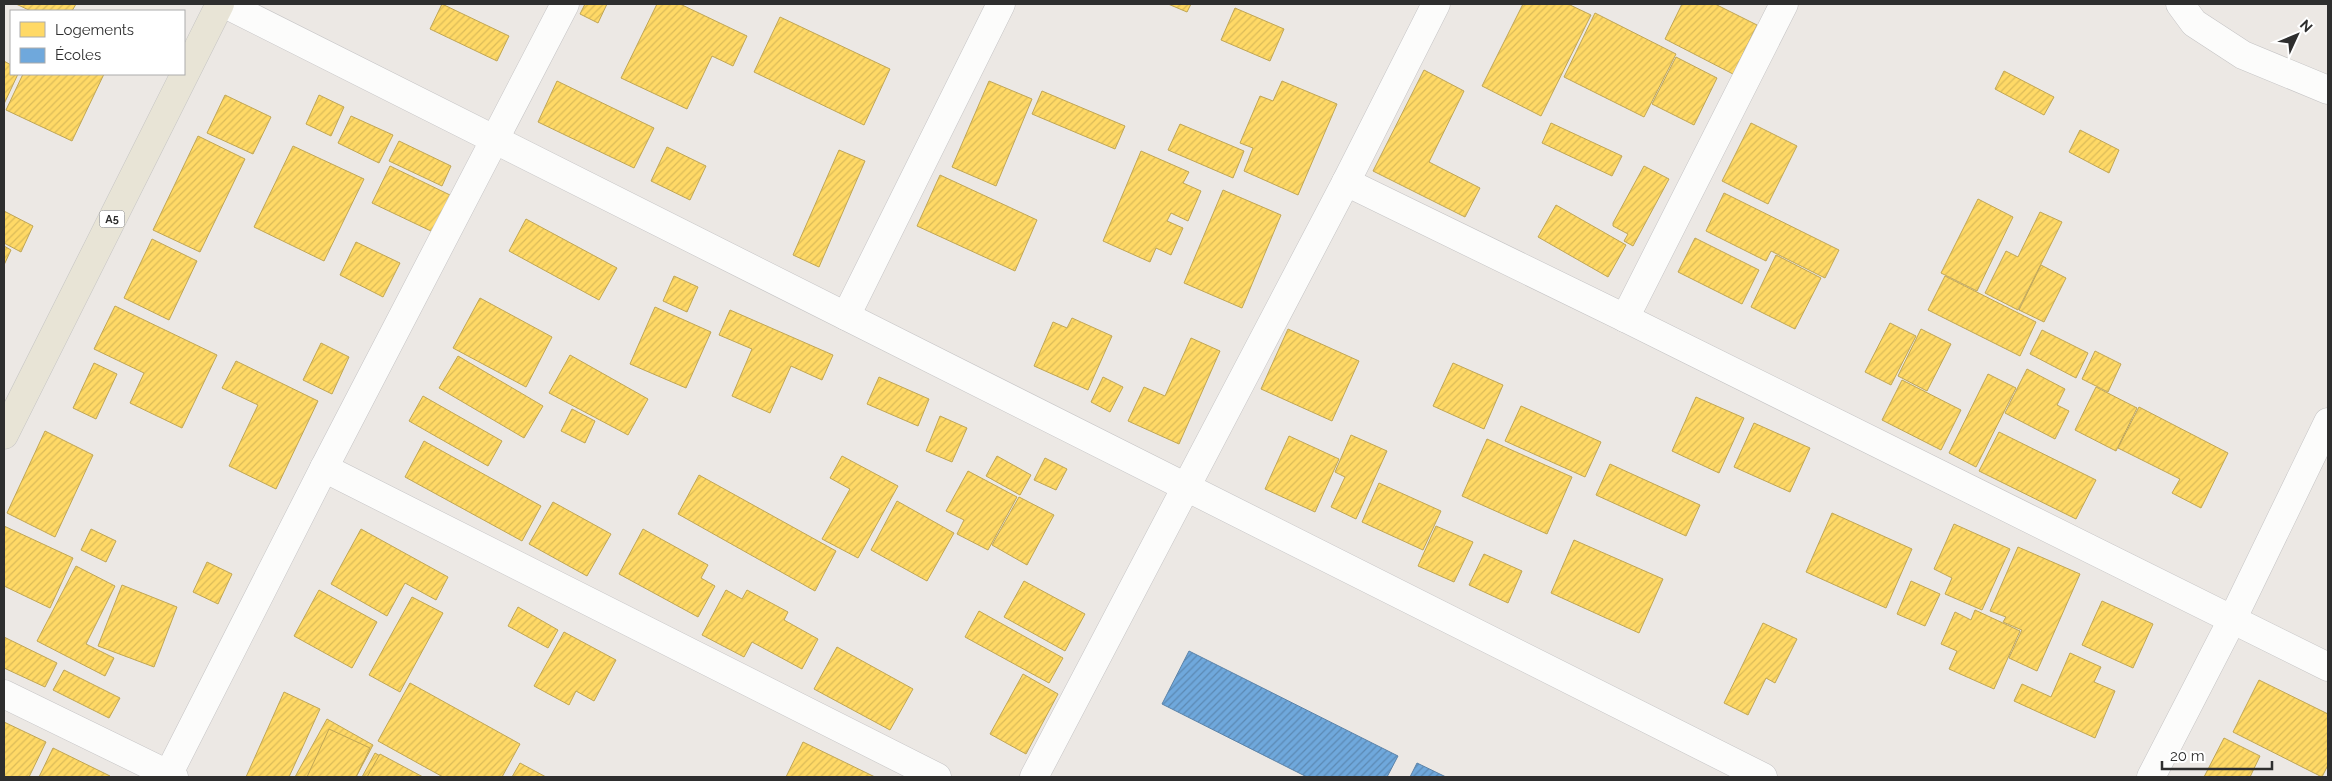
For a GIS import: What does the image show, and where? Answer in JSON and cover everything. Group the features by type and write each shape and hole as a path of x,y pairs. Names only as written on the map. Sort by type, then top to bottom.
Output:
{"main road":[{"name":"A5","path":"185,74 220,4"},
{"name":"A5","path":"4,435 184,75"}],"street":[{"path":"225,4 1764,777"},
{"path":"4,694 159,774 324,468 565,4"},
{"path":"846,316 1001,4"},
{"path":"1034,777 1346,182 1436,4"},
{"path":"1625,318 1784,4"},
{"path":"2180,4 2194,23 2243,54 2328,90"},
{"path":"1346,182 1625,318 2328,667"},
{"path":"2151,777 2232,620 2328,422"},
{"path":"324,468 937,777"}],"building: Logements":[{"path":"16,4 76,4 73,10 29,10"},
{"path":"442,4 509,36 497,61 430,29"},
{"path":"585,4 607,4 598,23 580,14"},
{"path":"657,4 680,4 747,36 733,66 712,56 687,109 621,78"},
{"path":"1168,4 1191,4 1187,12"},
{"path":"1523,4 1568,4 1591,15 1541,116 1482,86"},
{"path":"1682,4 1715,4 1757,25 1733,74 1665,39"},
{"path":"1235,8 1284,29 1270,61 1221,40"},
{"path":"1595,13 1676,54 1644,117 1564,77"},
{"path":"780,17 890,69 864,125 754,72"},
{"path":"1676,57 1717,78 1694,125 1652,104"},
{"path":"4,61 10,64 10,75 18,75 4,104"},
{"path":"1424,70 1464,91 1429,162 1480,188 1465,217 1373,171"},
{"path":"2004,71 2054,97 2044,115 1995,89"},
{"path":"23,75 104,75 72,141 6,110"},
{"path":"557,81 654,128 634,168 538,122"},
{"path":"989,81 1032,99 996,186 952,167"},
{"path":"1282,81 1337,104 1298,195 1244,171 1253,148 1240,143 1260,96 1273,101"},
{"path":"1042,91 1125,126 1115,149 1032,114"},
{"path":"225,95 271,117 253,154 207,133"},
{"path":"319,95 344,107 331,136 306,124"},
{"path":"351,116 393,135 379,163 338,143"},
{"path":"1551,123 1622,156 1612,176 1542,143"},
{"path":"1751,123 1797,146 1768,204 1722,181"},
{"path":"1180,124 1244,151 1233,178 1168,150"},
{"path":"2080,130 2119,150 2109,173 2069,152"},
{"path":"198,136 245,159 200,252 153,230"},
{"path":"399,141 451,166 442,186 389,161"},
{"path":"293,146 364,179 324,261 254,227"},
{"path":"667,147 706,166 690,200 651,181"},
{"path":"839,150 865,161 819,267 793,255"},
{"path":"1141,151 1189,172 1183,183 1201,191 1188,221 1171,213 1167,221 1183,228 1171,255 1156,248 1150,262 1103,241"},
{"path":"390,166 450,195 433,232 372,203"},
{"path":"1644,166 1669,179 1633,246 1624,241 1628,234 1613,226 1613,223"},
{"path":"940,175 1037,220 1015,271 917,226"},
{"path":"1223,190 1281,215 1242,308 1184,283"},
{"path":"1724,193 1839,250 1825,278 1771,251 1766,261 1706,231"},
{"path":"1978,199 2013,217 1977,291 1941,273"},
{"path":"1556,205 1626,245 1608,277 1538,237"},
{"path":"4,211 33,226 21,252 4,243"},
{"path":"2040,212 2062,222 2018,310 1985,293 2006,251 2018,257"},
{"path":"526,219 617,268 599,300 509,251"},
{"path":"1695,238 1759,270 1742,304 1678,272"},
{"path":"152,239 197,261 169,320 124,298"},
{"path":"356,242 400,263 383,297 340,275"},
{"path":"4,246 11,250 4,265"},
{"path":"1776,255 1821,278 1795,329 1751,307"},
{"path":"2041,265 2066,278 2044,322 2019,310"},
{"path":"674,276 698,287 687,312 663,301"},
{"path":"1945,276 2036,322 2020,356 1928,310"},
{"path":"480,298 552,337 526,387 453,348"},
{"path":"115,306 217,355 182,428 130,403 144,373 94,349"},
{"path":"655,307 711,332 686,388 630,364"},
{"path":"730,310 833,355 822,380 791,366 770,413 732,396 752,349 719,335"},
{"path":"1072,318 1112,336 1088,390 1034,366 1053,322 1067,328"},
{"path":"1890,323 1916,336 1891,385 1865,372"},
{"path":"1288,329 1359,361 1332,421 1261,389"},
{"path":"1921,329 1951,344 1927,391 1898,376"},
{"path":"2042,330 2088,353 2076,378 2030,354"},
{"path":"1191,338 1220,351 1179,444 1128,421 1144,387 1165,396"},
{"path":"321,343 349,357 332,394 303,380"},
{"path":"2095,351 2121,364 2108,392 2082,379"},
{"path":"570,355 648,399 628,435 549,393"},
{"path":"458,356 543,406 524,438 439,388"},
{"path":"236,361 318,401 276,489 229,466 258,405 222,388"},
{"path":"94,363 117,374 96,419 73,408"},
{"path":"1453,363 1503,385 1484,429 1433,406"},
{"path":"2027,369 2065,389 2057,405 2069,411 2055,439 2005,413"},
{"path":"1988,374 2016,388 1976,467 1949,453"},
{"path":"879,377 929,399 918,426 867,404"},
{"path":"1103,377 1123,387 1110,412 1091,402"},
{"path":"1902,380 1961,410 1941,450 1882,420"},
{"path":"2096,387 2137,408 2116,451 2075,430"},
{"path":"423,396 502,441 488,466 409,421"},
{"path":"1696,397 1744,418 1719,473 1672,451"},
{"path":"1521,406 1601,442 1585,477 1505,441"},
{"path":"2139,407 2228,453 2201,508 2172,493 2180,479 2118,448"},
{"path":"572,409 595,421 585,443 561,431"},
{"path":"940,416 967,428 952,462 926,451"},
{"path":"1754,423 1810,448 1790,492 1734,467"},
{"path":"45,431 93,455 55,537 7,513"},
{"path":"1999,432 2096,480 2076,519 1979,471"},
{"path":"1351,435 1387,451 1356,519 1331,507 1345,477 1335,472"},
{"path":"1289,436 1339,459 1315,512 1265,489"},
{"path":"1487,439 1572,477 1547,534 1462,496"},
{"path":"424,441 541,506 522,541 405,477"},
{"path":"842,456 898,486 858,558 822,539 850,489 830,478"},
{"path":"997,456 1031,475 1020,495 986,476"},
{"path":"1045,458 1067,469 1056,490 1034,480"},
{"path":"1610,464 1700,505 1686,536 1596,495"},
{"path":"968,471 1017,497 988,550 957,534 964,520 946,511"},
{"path":"699,475 836,551 815,591 678,514"},
{"path":"1379,483 1441,511 1423,550 1362,522"},
{"path":"1019,497 1054,515 1027,565 992,545"},
{"path":"897,501 954,533 927,581 871,550"},
{"path":"553,502 611,534 587,576 529,544"},
{"path":"1832,513 1912,549 1886,608 1806,572"},
{"path":"1954,524 2010,549 1982,610 1945,594 1952,578 1934,569"},
{"path":"4,526 73,558 50,608 4,586"},
{"path":"1436,526 1473,542 1454,582 1418,566"},
{"path":"91,529 116,541 106,562 81,550"},
{"path":"361,529 448,577 436,600 405,583 387,616 331,584"},
{"path":"643,529 708,565 701,578 715,586 698,617 619,574"},
{"path":"1574,540 1663,579 1639,633 1551,593"},
{"path":"2018,547 2080,574 2037,671 2009,658 2022,630 2003,622 2006,617 1990,611"},
{"path":"1484,554 1522,571 1508,603 1469,585"},
{"path":"207,562 232,574 218,604 193,592"},
{"path":"76,566 115,586 86,644 114,658 105,676 37,641"},
{"path":"1024,581 1085,614 1065,651 1004,617"},
{"path":"1911,581 1940,594 1925,626 1897,614"},
{"path":"122,585 177,607 154,667 98,646"},
{"path":"319,590 377,622 352,668 294,636"},
{"path":"726,590 742,599 747,590 788,612 784,620 818,639 802,669 752,642 744,657 702,635"},
{"path":"412,597 443,613 400,692 369,675"},
{"path":"2102,601 2153,624 2133,668 2082,645"},
{"path":"518,607 558,630 548,648 508,626"},
{"path":"1975,610 2020,631 1994,689 1949,669 1957,651 1941,644 1955,612 1971,620"},
{"path":"979,611 1063,658 1049,683 965,637"},
{"path":"1763,623 1797,639 1775,683 1766,678 1748,715 1724,703"},
{"path":"564,632 616,660 594,701 576,691 569,705 534,686"},
{"path":"4,637 57,663 45,687 4,668"},
{"path":"837,647 913,689 890,730 814,689"},
{"path":"2070,653 2101,667 2094,682 2115,691 2095,738 2014,701 2022,684 2051,697"},
{"path":"64,670 120,698 109,718 53,690"},
{"path":"1023,674 1058,694 1026,754 990,734"},
{"path":"2259,680 2328,714 2328,765 2322,777 2233,732"},
{"path":"410,683 520,744 502,777 443,777 378,741"},
{"path":"284,692 320,709 289,777 246,777"},
{"path":"327,719 373,745 356,777 295,777"},
{"path":"4,722 46,742 29,777 4,777"},
{"path":"329,729 370,748 356,777 307,777"},
{"path":"2224,738 2260,756 2250,777 2204,777"},
{"path":"803,742 875,777 786,777"},
{"path":"53,748 110,776 39,777"},
{"path":"375,753 418,777 362,777"},
{"path":"380,754 423,777 367,777"},
{"path":"520,763 546,777 512,777"}],"building: Écoles":[{"path":"1189,651 1398,756 1387,777 1307,777 1162,704"},
{"path":"1417,763 1446,777 1410,777"}]}
